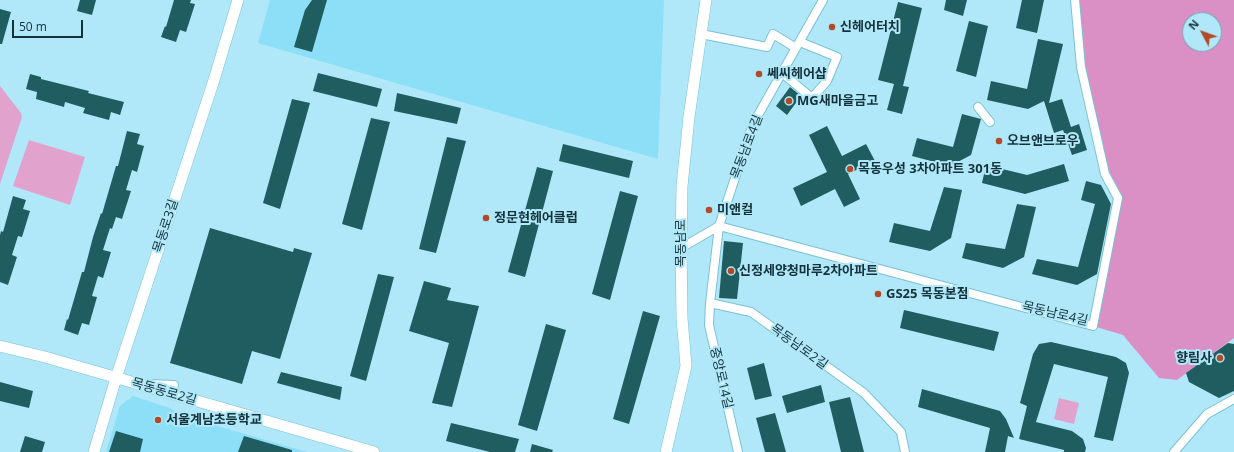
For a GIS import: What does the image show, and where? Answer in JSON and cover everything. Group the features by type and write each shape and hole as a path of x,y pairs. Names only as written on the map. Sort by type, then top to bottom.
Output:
{"street":[{"name":"목동로3길","path":"94,452 116,378 214,80 238,0"},
{"name":"목동남로","path":"666,452 686,366 682,318 682,186 689,116 706,0"},
{"name":"목동남로4길","path":"710,303 719,226 754,124 823,0"},
{"name":"목동남로4길","path":"719,226 1092,326 1118,198 1105,174 1081,67 1075,0"},
{"path":"701,34 767,47 773,34 798,45 837,57 827,81 812,98 782,72"},
{"path":"978,107 990,122"},
{"path":"681,248 719,226"},
{"name":"중앙로14길","path":"710,303 709,325 738,452"},
{"name":"목동남로2길","path":"710,303 751,312 864,393 901,432 905,452"},
{"name":"목동동로2길","path":"0,346 45,357 374,452"},
{"path":"136,383 174,385"},
{"path":"1174,452 1207,414 1234,399"}],"shaded area":[{"path":"270,0 664,0 658,159 258,43"},
{"path":"1075,0 1234,0 1234,338 1177,380 1159,378 1123,335 1093,326 1118,198 1105,174 1081,67"},
{"path":"0,86 21,113 22,117 0,184"},
{"path":"29,140 85,157 70,205 13,186"},
{"name":"서울계남초등학교","path":"133,396 221,427 307,452 106,452 120,406"},
{"path":"1059,398 1079,403 1074,424 1054,419"}],"building":[{"path":"80,0 96,0 92,15 77,11"},
{"path":"174,0 191,0 190,3 195,4 186,32 180,30 176,42 161,37 165,26 166,27"},
{"path":"312,0 327,0 312,52 294,47 305,10"},
{"path":"946,0 967,0 963,16 944,10"},
{"path":"1022,0 1044,0 1037,33 1016,28"},
{"path":"898,2 922,8 903,86 909,87 902,114 887,110 894,84 878,80"},
{"path":"0,9 11,12 2,44 0,44"},
{"path":"969,21 988,26 976,77 956,71"},
{"path":"1038,39 1063,44 1049,103 1062,99 1071,127 1079,124 1087,150 1072,155 1063,130 1054,133 1044,101 1028,109 987,100 991,81 1027,89"},
{"path":"318,73 382,89 377,107 313,91"},
{"path":"30,74 41,77 41,79 89,91 88,93 124,102 120,115 111,112 109,120 83,113 85,108 65,102 64,107 36,99 37,92 26,89"},
{"name":"MG새마을금고","path":"790,87 801,96 787,115 776,106"},
{"path":"397,93 461,108 457,124 394,111"},
{"path":"292,99 310,103 280,209 263,203"},
{"path":"962,114 981,119 971,155 950,166 912,156 917,138 953,147"},
{"path":"371,118 390,122 362,230 342,224"},
{"name":"목동우성 3차아파트 301동","path":"827,126 842,156 866,144 875,161 848,174 860,199 844,207 835,189 801,206 793,188 827,172 809,135"},
{"path":"127,131 140,134 137,144 144,146 137,172 132,170 126,190 131,191 122,219 116,217 112,229 110,228 103,250 111,252 103,278 98,276 92,296 97,297 89,325 82,323 78,335 64,330 82,272 84,272 93,237 101,213 102,214 116,166 118,166"},
{"path":"447,137 466,141 436,253 419,249"},
{"path":"563,144 633,161 629,178 559,161"},
{"path":"1064,164 1069,181 1025,194 982,183 986,165 1027,175"},
{"path":"537,167 553,171 525,277 508,272"},
{"path":"1086,181 1101,185 1111,204 1097,274 1077,285 1032,274 1037,259 1078,267 1095,204 1081,200"},
{"path":"944,187 962,190 951,238 930,251 889,242 894,223 930,231"},
{"path":"620,191 638,196 610,300 592,294"},
{"path":"13,196 26,200 23,209 30,211 22,237 18,236 12,255 17,257 8,285 0,282 0,235 1,231 3,232"},
{"path":"1017,204 1036,207 1024,257 1003,268 962,258 966,243 1005,249"},
{"path":"210,228 293,252 294,248 312,253 280,359 252,351 242,384 170,363"},
{"name":"신정세양청마루2차아파트","path":"724,241 743,243 737,299 719,298"},
{"path":"378,274 394,277 366,381 350,376"},
{"path":"424,281 451,288 447,300 479,306 452,407 432,403 449,343 409,331"},
{"path":"904,310 999,332 994,351 900,328"},
{"path":"643,311 660,316 629,424 613,419"},
{"path":"546,324 566,330 537,431 518,425"},
{"path":"1051,342 1116,357 1126,363 1129,373 1113,441 1094,437 1108,377 1054,364 1036,422 1072,431 1083,439 1086,448 1085,452 1064,452 1064,450 1019,439 1027,406 1020,403 1033,354 1039,344"},
{"name":"향림사","path":"1228,343 1234,344 1234,391 1219,398 1189,382 1186,373"},
{"path":"764,363 772,396 755,400 747,368"},
{"path":"281,372 342,387 340,400 277,383"},
{"path":"0,382 33,391 29,408 0,401"},
{"path":"821,385 825,402 787,413 782,396"},
{"path":"922,389 1000,411 1006,419 1014,438 1008,436 1005,452 985,452 990,428 918,407"},
{"path":"850,397 864,452 841,452 829,402"},
{"path":"775,413 786,452 765,452 756,418"},
{"path":"451,423 519,439 515,452 490,452 446,441"},
{"path":"116,431 143,439 140,452 109,452"},
{"path":"25,436 45,442 42,452 20,452"},
{"path":"244,436 292,450 292,452 238,452"},
{"path":"532,444 553,450 552,452 530,452"}],"place":[{"name":"신헤어터치","path":"832,27"},
{"name":"쎄씨헤어샵","path":"759,74"},
{"name":"MG새마을금고","path":"789,101"},
{"name":"오브앤브로우","path":"999,141"},
{"name":"목동우성 3차아파트 301동","path":"850,169"},
{"name":"미앤컬","path":"709,210"},
{"name":"정문현헤어클럽","path":"486,218"},
{"name":"신정세양청마루2차아파트","path":"731,271"},
{"name":"GS25 목동본점","path":"878,294"},
{"name":"향림사","path":"1220,358"},
{"name":"서울계남초등학교","path":"158,420"}]}
